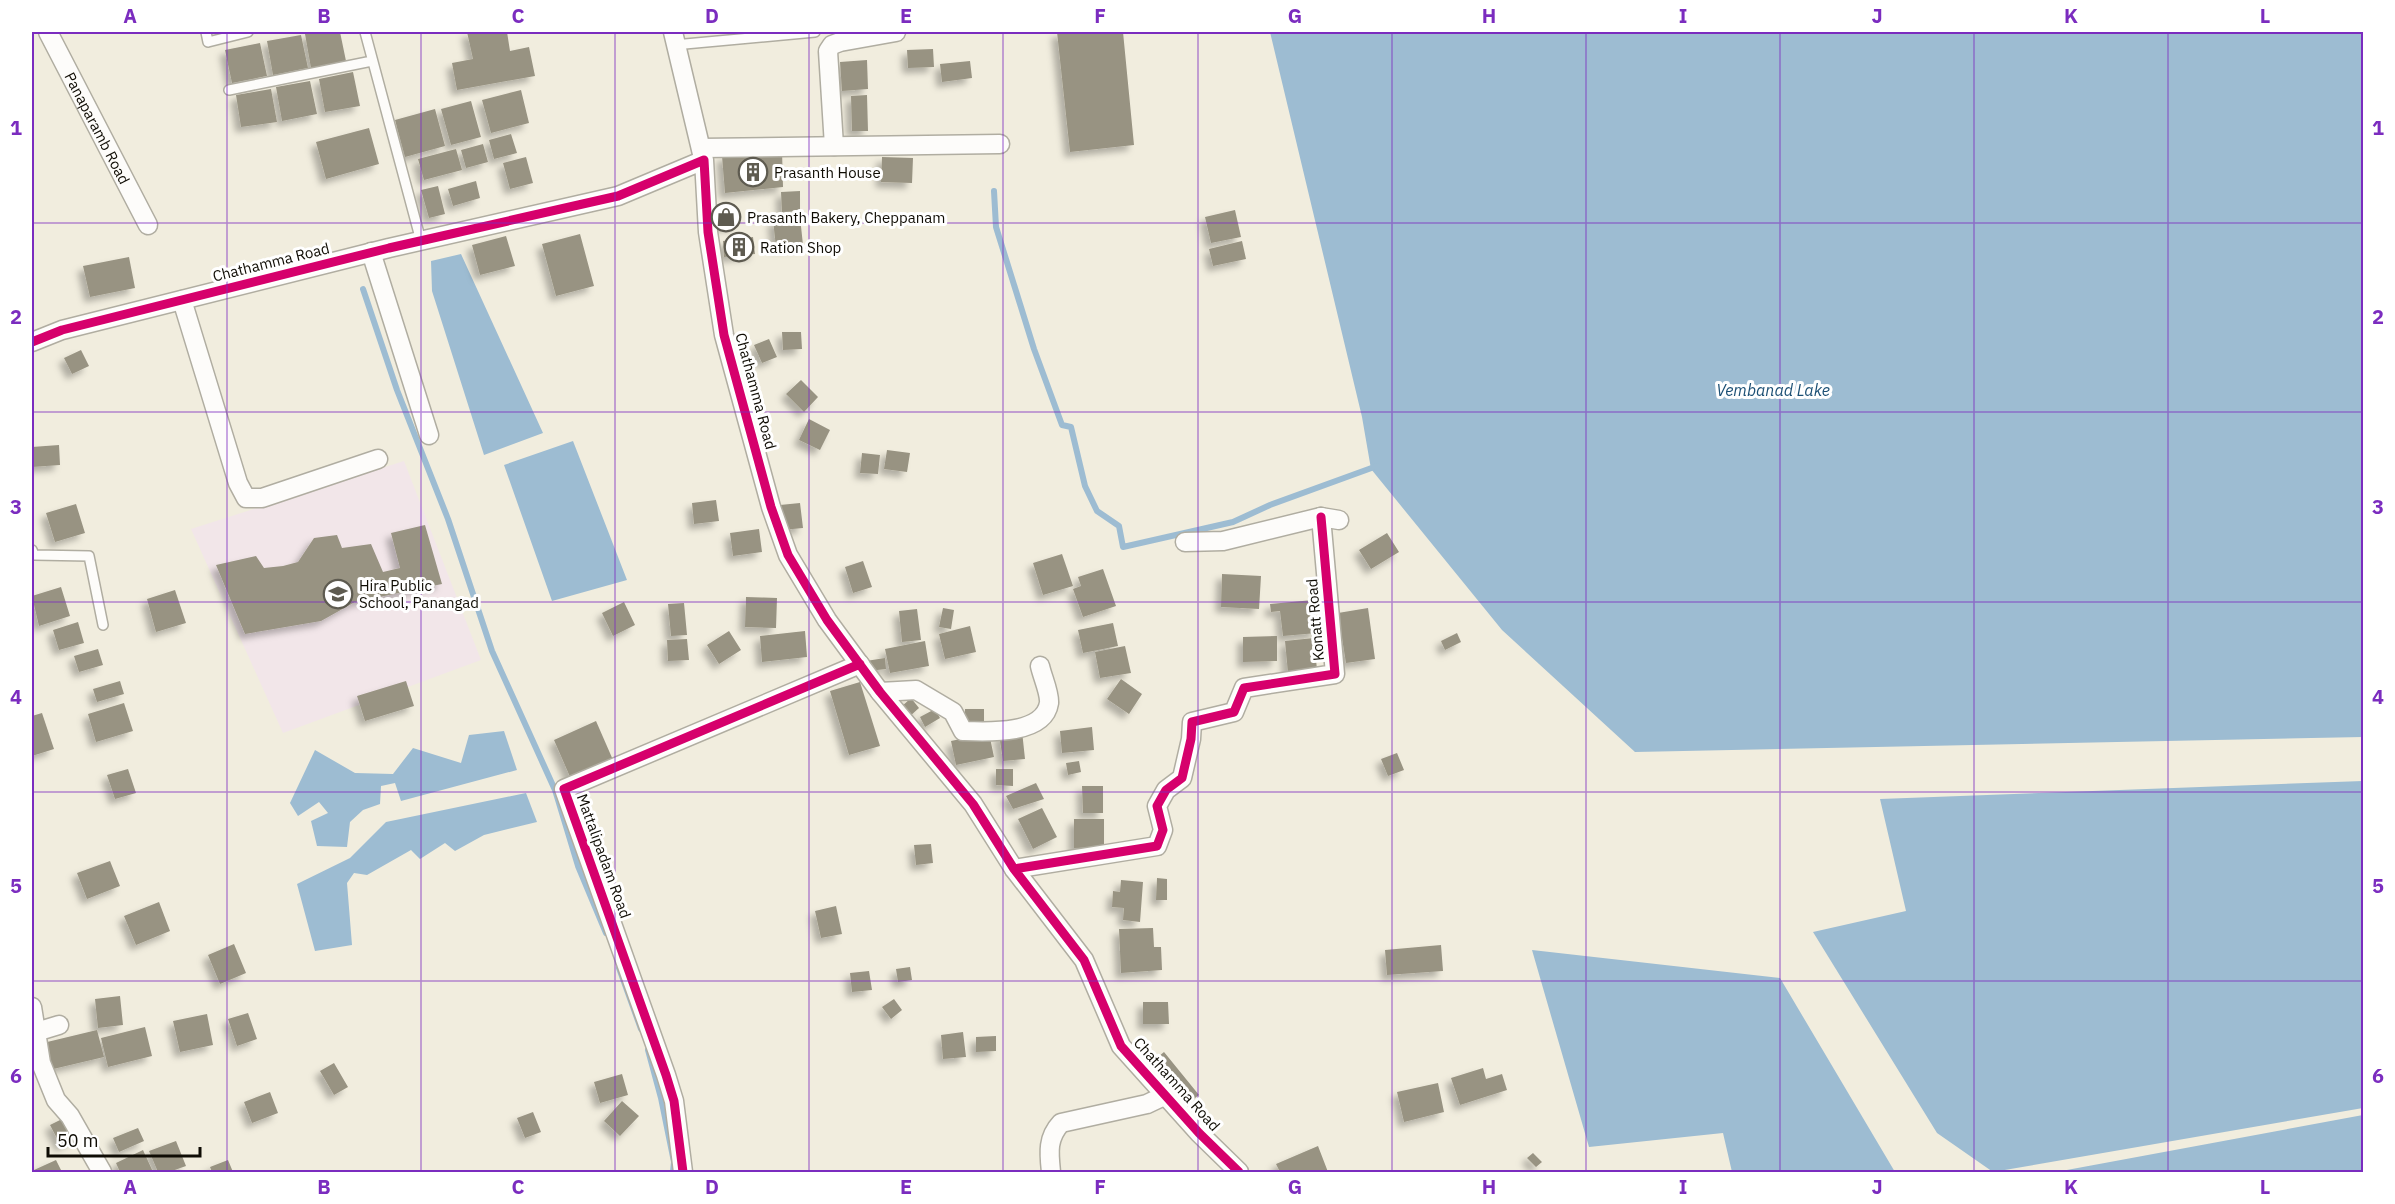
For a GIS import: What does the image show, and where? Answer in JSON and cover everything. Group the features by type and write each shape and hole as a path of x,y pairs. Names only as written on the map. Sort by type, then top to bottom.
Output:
{"street":[{"name":"Panaparamb Road","path":"48,32 148,225"},
{"path":"834,146 828,51 832,45 840,42 896,32"},
{"path":"674,38 702,154 834,146 1000,144"},
{"name":"Chathamma Road","path":"32,342 62,330 371,252 618,196 702,154 708,232 724,335 771,507 788,555 827,620 880,692 973,804 1014,869 1084,960 1121,1046 1239,1173"},
{"path":"371,252 429,435"},
{"path":"182,300 238,483 246,498 262,498 378,459"},
{"name":"Konatt Road","path":"1014,869 1157,846 1163,830 1157,806 1166,790 1182,778 1191,739 1192,722 1234,712 1244,688 1335,674 1330,518 1223,541 1185,542"},
{"name":"Mattalipadam Road","path":"683,1173 674,1101 666,1075 564,789 860,664"},
{"path":"880,692 916,690 953,712 963,730 999,732 1035,724 1044,714 1049,701 1040,666"},
{"path":"32,1007 41,1063 56,1100 70,1116 102,1173"},
{"path":"36,1032 59,1025"},
{"path":"1051,1173 1048,1151 1051,1133 1061,1123 1147,1104 1166,1095"}],"lane":[{"path":"206,32 208,42 248,32"},
{"path":"365,32 421,240"},
{"path":"674,38 815,32"},
{"path":"229,90 372,61"},
{"path":"32,550 34,555 89,556 103,625"}],"shaded area":[{"name":"Hira Public School, Panangad","path":"404,461 481,660 283,733 191,529"}],"water":[{"name":"Vembanad Lake","path":"1270,32 2363,32 2363,737 1635,752 1502,630 1371,469 1362,417"},
{"path":"461,254 543,433 484,455 432,291 431,261"},
{"path":"573,441 627,580 552,601 504,465"},
{"path":"504,731 517,770 401,801 395,783 381,786 380,804 363,810 350,822 347,847 317,846 311,821 328,813 319,802 298,816 290,803 315,750 355,773 393,774 413,748 461,763 469,735"},
{"path":"2363,781 2363,1108 1993,1172 1937,1133 1813,932 1906,911 1880,799"},
{"path":"526,793 537,822 484,835 455,851 445,843 420,859 411,850 367,875 354,873 347,883 352,945 315,951 297,884 350,858 386,822"},
{"path":"1532,950 1780,978 1895,1172 1732,1172 1723,1133 1589,1147"},
{"path":"2363,1115 2363,1172 2056,1172"}],"building":[{"path":"340,32 346,61 311,68 305,34"},
{"path":"467,32 507,32 510,51 529,47 535,76 457,90 452,63 473,59"},
{"path":"1057,32 1123,32 1134,145 1070,152"},
{"path":"301,35 308,68 273,75 267,41"},
{"path":"260,43 267,76 232,83 225,50"},
{"path":"933,49 934,67 908,68 907,50"},
{"path":"867,60 868,89 842,91 840,62"},
{"path":"970,61 972,78 942,82 940,64"},
{"path":"353,72 360,106 325,112 319,79"},
{"path":"310,81 317,114 282,121 276,87"},
{"path":"271,89 277,122 241,127 236,95"},
{"path":"521,90 529,123 491,133 482,100"},
{"path":"867,95 868,131 852,131 851,96"},
{"path":"471,101 481,137 451,145 441,109"},
{"path":"435,109 445,146 405,157 395,120"},
{"path":"369,128 379,164 326,179 316,142"},
{"path":"511,134 517,153 494,159 489,140"},
{"path":"483,144 488,162 466,168 461,150"},
{"path":"456,149 462,170 424,180 418,159"},
{"name":"Prasanth House","path":"782,150 783,187 725,193 722,156"},
{"path":"526,157 533,183 510,189 503,163"},
{"path":"882,157 913,158 912,183 881,182"},
{"path":"476,181 480,198 453,206 448,189"},
{"path":"438,186 445,214 429,218 421,190"},
{"path":"800,191 800,211 782,212 781,192"},
{"path":"734,204 736,226 717,226 716,210"},
{"path":"1235,210 1241,237 1211,243 1205,217"},
{"path":"800,217 803,245 776,247 773,220"},
{"path":"580,234 594,286 556,296 542,244"},
{"path":"506,236 515,266 480,275 472,245"},
{"name":"Ration Shop","path":"753,237 755,254 724,257 723,241"},
{"path":"1242,241 1246,259 1213,266 1209,249"},
{"path":"129,257 135,288 90,297 83,266"},
{"path":"782,332 801,332 802,349 783,350"},
{"path":"769,339 777,357 762,363 754,345"},
{"path":"81,350 89,366 72,374 64,358"},
{"path":"801,380 818,397 804,412 786,394"},
{"path":"809,419 830,430 820,450 799,440"},
{"path":"59,445 60,465 32,467 32,447"},
{"path":"887,450 910,453 907,472 884,469"},
{"path":"862,453 880,455 878,474 860,473"},
{"path":"716,500 719,521 694,524 692,503"},
{"path":"800,503 803,528 782,530 780,505"},
{"path":"76,504 85,533 55,542 46,513"},
{"path":"425,525 442,584 355,602 321,621 245,634 216,565 256,556 264,568 283,566 298,562 314,538 337,535 342,548 371,544 383,572 400,568 391,533"},
{"path":"759,529 762,552 733,556 730,533"},
{"path":"1387,533 1399,552 1371,569 1359,550"},
{"path":"1062,554 1073,586 1043,595 1033,563"},
{"path":"863,561 872,587 853,593 845,567"},
{"path":"1103,569 1116,606 1083,617 1073,589 1081,586 1078,577"},
{"path":"1222,574 1261,576 1259,609 1221,607"},
{"path":"61,587 70,616 39,626 32,596"},
{"path":"175,590 186,623 156,632 147,599"},
{"path":"746,597 777,598 776,628 745,627"},
{"path":"1313,600 1317,633 1283,636 1280,611 1271,612 1270,604"},
{"path":"624,602 635,625 613,636 602,613"},
{"path":"684,603 687,635 671,636 668,604"},
{"path":"943,608 954,610 951,629 939,627"},
{"path":"1368,608 1375,659 1346,663 1338,613"},
{"path":"917,609 921,640 902,642 899,611"},
{"path":"78,622 84,643 59,650 53,630"},
{"path":"1113,623 1118,646 1083,653 1078,630"},
{"path":"970,626 976,652 945,659 939,634"},
{"path":"729,631 741,650 719,664 707,645"},
{"path":"805,631 807,657 762,662 760,636"},
{"path":"1457,633 1461,642 1445,650 1441,641"},
{"path":"1277,636 1277,661 1243,662 1243,637"},
{"path":"1314,638 1317,670 1288,673 1285,641"},
{"path":"687,639 689,660 668,661 667,640"},
{"path":"925,641 929,666 890,673 885,649"},
{"path":"1125,646 1131,673 1100,678 1095,652"},
{"path":"98,649 103,665 79,672 74,656"},
{"path":"885,658 886,669 868,671 866,661"},
{"path":"1121,679 1142,694 1129,714 1107,699"},
{"path":"120,681 124,694 97,702 93,689"},
{"path":"406,681 414,706 365,721 357,696"},
{"path":"860,682 880,746 849,755 830,691"},
{"path":"911,698 919,708 909,717 900,708"},
{"path":"124,703 133,731 96,742 88,714"},
{"path":"935,709 940,718 925,727 920,717"},
{"path":"965,709 984,709 984,723 965,723"},
{"path":"42,713 54,749 32,756 32,716"},
{"path":"596,721 613,760 571,779 554,740"},
{"path":"1092,727 1094,750 1062,753 1060,731"},
{"path":"1022,731 1025,759 1003,761 999,734"},
{"path":"989,733 994,757 956,765 951,741"},
{"path":"1397,753 1404,770 1388,776 1381,759"},
{"path":"1079,761 1081,772 1068,775 1066,763"},
{"path":"128,769 136,793 115,799 107,775"},
{"path":"996,769 1013,769 1013,786 996,785"},
{"path":"1036,783 1044,799 1013,809 1006,796"},
{"path":"1082,786 1103,786 1103,813 1083,813"},
{"path":"1042,808 1057,837 1033,849 1018,819"},
{"path":"1074,819 1104,819 1104,847 1074,848"},
{"path":"931,844 933,863 916,865 914,845"},
{"path":"110,861 120,886 87,899 77,873"},
{"path":"1157,878 1167,879 1167,900 1156,900"},
{"path":"1121,880 1143,882 1140,922 1123,920 1124,908 1112,907 1113,891 1120,892"},
{"path":"159,902 170,931 136,945 124,916"},
{"path":"836,906 842,934 821,938 815,911"},
{"path":"1153,928 1154,947 1161,947 1162,970 1121,973 1119,929"},
{"path":"234,944 246,973 220,984 208,955"},
{"path":"1441,945 1443,971 1387,975 1385,950"},
{"path":"910,967 912,980 898,982 896,969"},
{"path":"869,971 872,990 852,992 850,973"},
{"path":"120,996 123,1025 98,1028 95,999"},
{"path":"894,999 902,1010 891,1019 882,1007"},
{"path":"1143,1002 1168,1002 1169,1024 1143,1024"},
{"path":"248,1013 257,1039 237,1046 228,1019"},
{"path":"207,1014 213,1045 180,1052 173,1021"},
{"path":"145,1027 152,1056 108,1067 101,1038"},
{"path":"97,1030 104,1057 49,1070 43,1043"},
{"path":"963,1032 966,1057 943,1059 941,1035"},
{"path":"996,1036 996,1051 976,1052 976,1037"},
{"path":"1164,1052 1199,1095 1183,1107 1147,1066"},
{"path":"334,1063 348,1087 334,1095 320,1071"},
{"path":"1483,1068 1486,1079 1502,1074 1507,1090 1460,1105 1451,1078"},
{"path":"622,1074 628,1095 600,1103 594,1082"},
{"path":"1438,1083 1444,1112 1404,1122 1397,1092"},
{"path":"270,1092 278,1113 252,1123 244,1102"},
{"path":"622,1101 639,1116 620,1136 604,1121"},
{"path":"533,1112 541,1132 525,1138 517,1118"},
{"path":"64,1118 75,1139 61,1146 50,1125"},
{"path":"138,1128 144,1141 119,1152 113,1138"},
{"path":"176,1141 186,1166 169,1172 158,1172 149,1151"},
{"path":"1318,1146 1328,1172 1280,1172 1276,1164"},
{"path":"143,1150 153,1172 120,1172 116,1163"},
{"path":"1533,1153 1542,1162 1536,1167 1527,1158"},
{"path":"56,1160 62,1172 35,1172 34,1170"},
{"path":"228,1160 233,1172 212,1172 210,1167"}],"waterway":[{"path":"994,191 996,227 1034,349 1062,425 1071,427 1085,486 1097,511 1119,526 1123,547 1233,522 1270,505 1377,466"},
{"path":"363,289 397,390 448,519 492,651 555,790 578,866 606,933"},
{"path":"619,968 641,1029"},
{"path":"648,1050 661,1098 674,1162 673,1172"}],"cycle path":[{"path":"32,342 62,330 389,248 618,196 704,160 708,232 724,335 771,507 788,555 827,620 880,692 973,804 1014,869 1084,960 1121,1046 1199,1133 1239,1172"},
{"path":"1014,869 1157,846 1163,830 1157,806 1166,790 1182,778 1191,739 1192,722 1234,712 1244,688 1335,674 1321,517"},
{"path":"683,1172 674,1101 666,1075 564,789 860,664"}],"place":[{"name":"Prasanth House","path":"753,172"},
{"name":"Prasanth Bakery, Cheppanam","path":"726,217"},
{"name":"Ration Shop","path":"739,247"},
{"name":"Hira Public School, Panangad","path":"338,594"}]}
